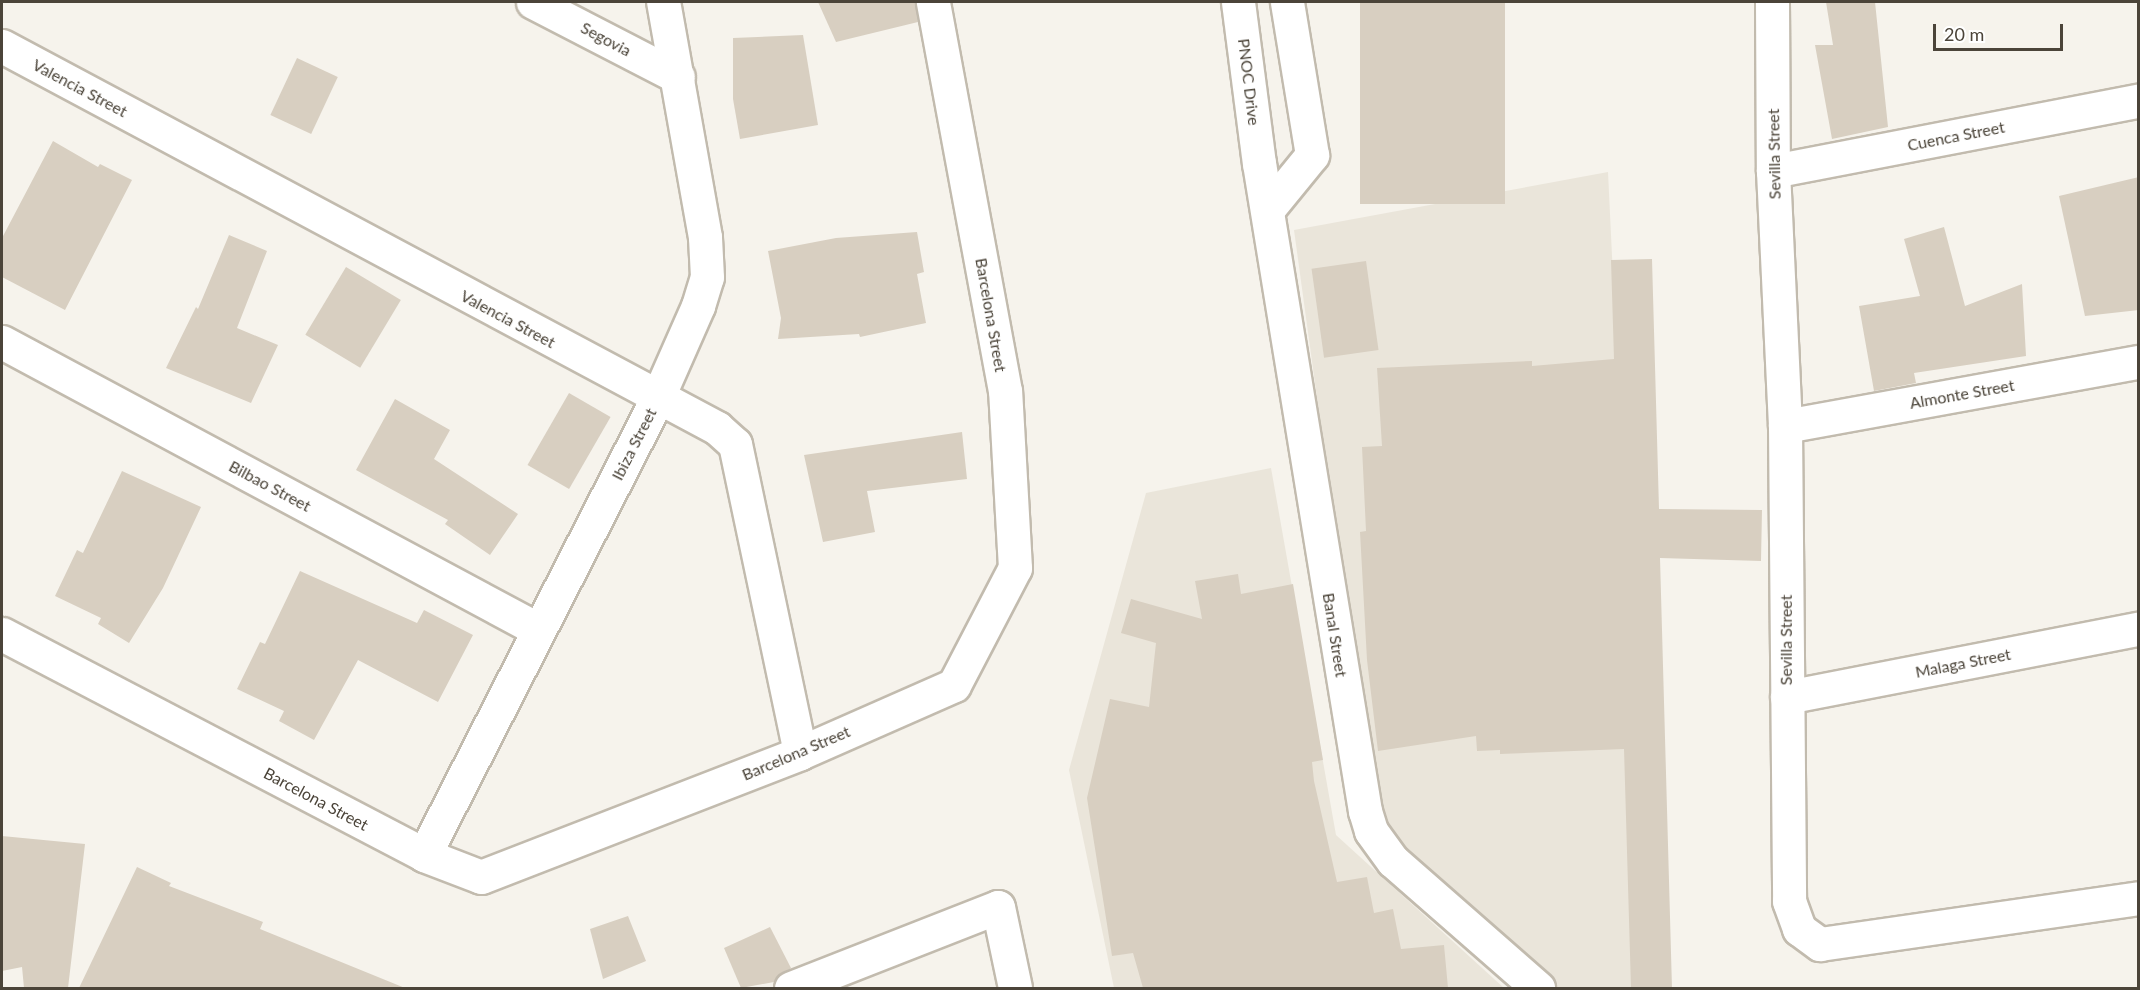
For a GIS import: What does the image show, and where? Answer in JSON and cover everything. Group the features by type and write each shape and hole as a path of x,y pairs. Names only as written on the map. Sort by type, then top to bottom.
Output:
{"street":[{"name":"Segovia","path":"533,2 678,77"},
{"name":"Ibiza Street","path":"424,855 657,399 698,306 707,277 705,237 663,2"},
{"name":"Barcelona Street","path":"2,634 424,855 480,877 800,753 954,685 1015,568 1005,391 933,2"},
{"name":"PNOC Drive","path":"1238,2 1259,163 1268,209"},
{"path":"1268,209 1312,155 1287,2"},
{"name":"Sevilla Street","path":"1772,2 1773,171 1785,426 1789,901 1799,929 1820,944 2139,898"},
{"name":"Valencia Street","path":"2,46 657,399 717,428 735,444 800,753"},
{"name":"Cuenca Street","path":"1773,171 2139,101"},
{"path":"1259,163 1312,155"},
{"name":"Banal Street","path":"1268,209 1351,736 1371,831 1393,861 1538,988"},
{"name":"Bilbao Street","path":"2,342 539,630"},
{"name":"Almonte Street","path":"1785,426 2139,362"},
{"name":"Malaga Street","path":"1787,698 2139,629"},
{"path":"790,988 998,907 1015,988"}],"shaded area":[{"path":"1608,172 1647,988 1557,988 1375,821 1294,230"},
{"path":"1271,468 1336,835 1504,988 1114,988 1069,770 1146,493"}],"building":[{"path":"818,2 915,2 918,22 836,42"},
{"path":"1360,2 1505,2 1505,204 1360,204"},
{"path":"1826,2 1875,2 1888,127 1832,139 1815,45 1833,45"},
{"path":"803,35 818,125 740,139 733,99 733,38"},
{"path":"297,58 338,77 311,134 270,115"},
{"path":"53,141 98,167 100,164 132,180 65,310 2,277 2,238"},
{"path":"2139,177 2139,310 2085,316 2059,196"},
{"path":"1944,227 1965,306 2022,284 2026,356 1914,373 1916,383 1874,391 1859,306 1920,296 1904,239"},
{"path":"917,232 924,272 917,274 926,323 860,337 859,334 778,339 781,318 768,251 836,238"},
{"path":"229,235 267,251 237,328 278,345 251,403 166,368 196,307 198,309"},
{"path":"1652,259 1659,509 1762,510 1761,561 1660,558 1672,988 1631,988 1624,749 1500,754 1500,750 1477,751 1476,736 1378,751 1367,660 1360,532 1366,531 1362,447 1382,446 1377,368 1532,361 1532,366 1614,359 1611,260"},
{"path":"1366,261 1379,350 1324,358 1312,269"},
{"path":"346,267 401,300 360,368 305,335"},
{"path":"569,393 611,417 569,489 528,465"},
{"path":"395,399 450,430 434,459 518,514 490,555 445,524 448,520 356,470"},
{"path":"962,432 967,479 867,491 875,532 823,542 804,455"},
{"path":"122,471 201,507 163,588 129,643 98,624 101,618 55,596 77,550 83,553"},
{"path":"300,571 417,623 424,610 473,635 438,702 358,660 314,740 279,721 284,711 237,689 260,642 265,644"},
{"path":"1238,574 1241,594 1293,584 1323,760 1312,762 1314,781 1337,882 1367,877 1374,913 1393,909 1401,949 1444,945 1448,988 1143,988 1133,953 1112,956 1087,798 1110,699 1149,707 1156,643 1121,633 1131,599 1202,619 1195,581"},
{"path":"2,836 85,844 68,988 24,988 22,967 2,971"},
{"path":"137,867 171,883 169,886 263,922 260,929 405,988 79,988"},
{"path":"628,916 646,961 603,979 590,929"},
{"path":"770,927 791,968 774,982 741,988 724,948"}]}
